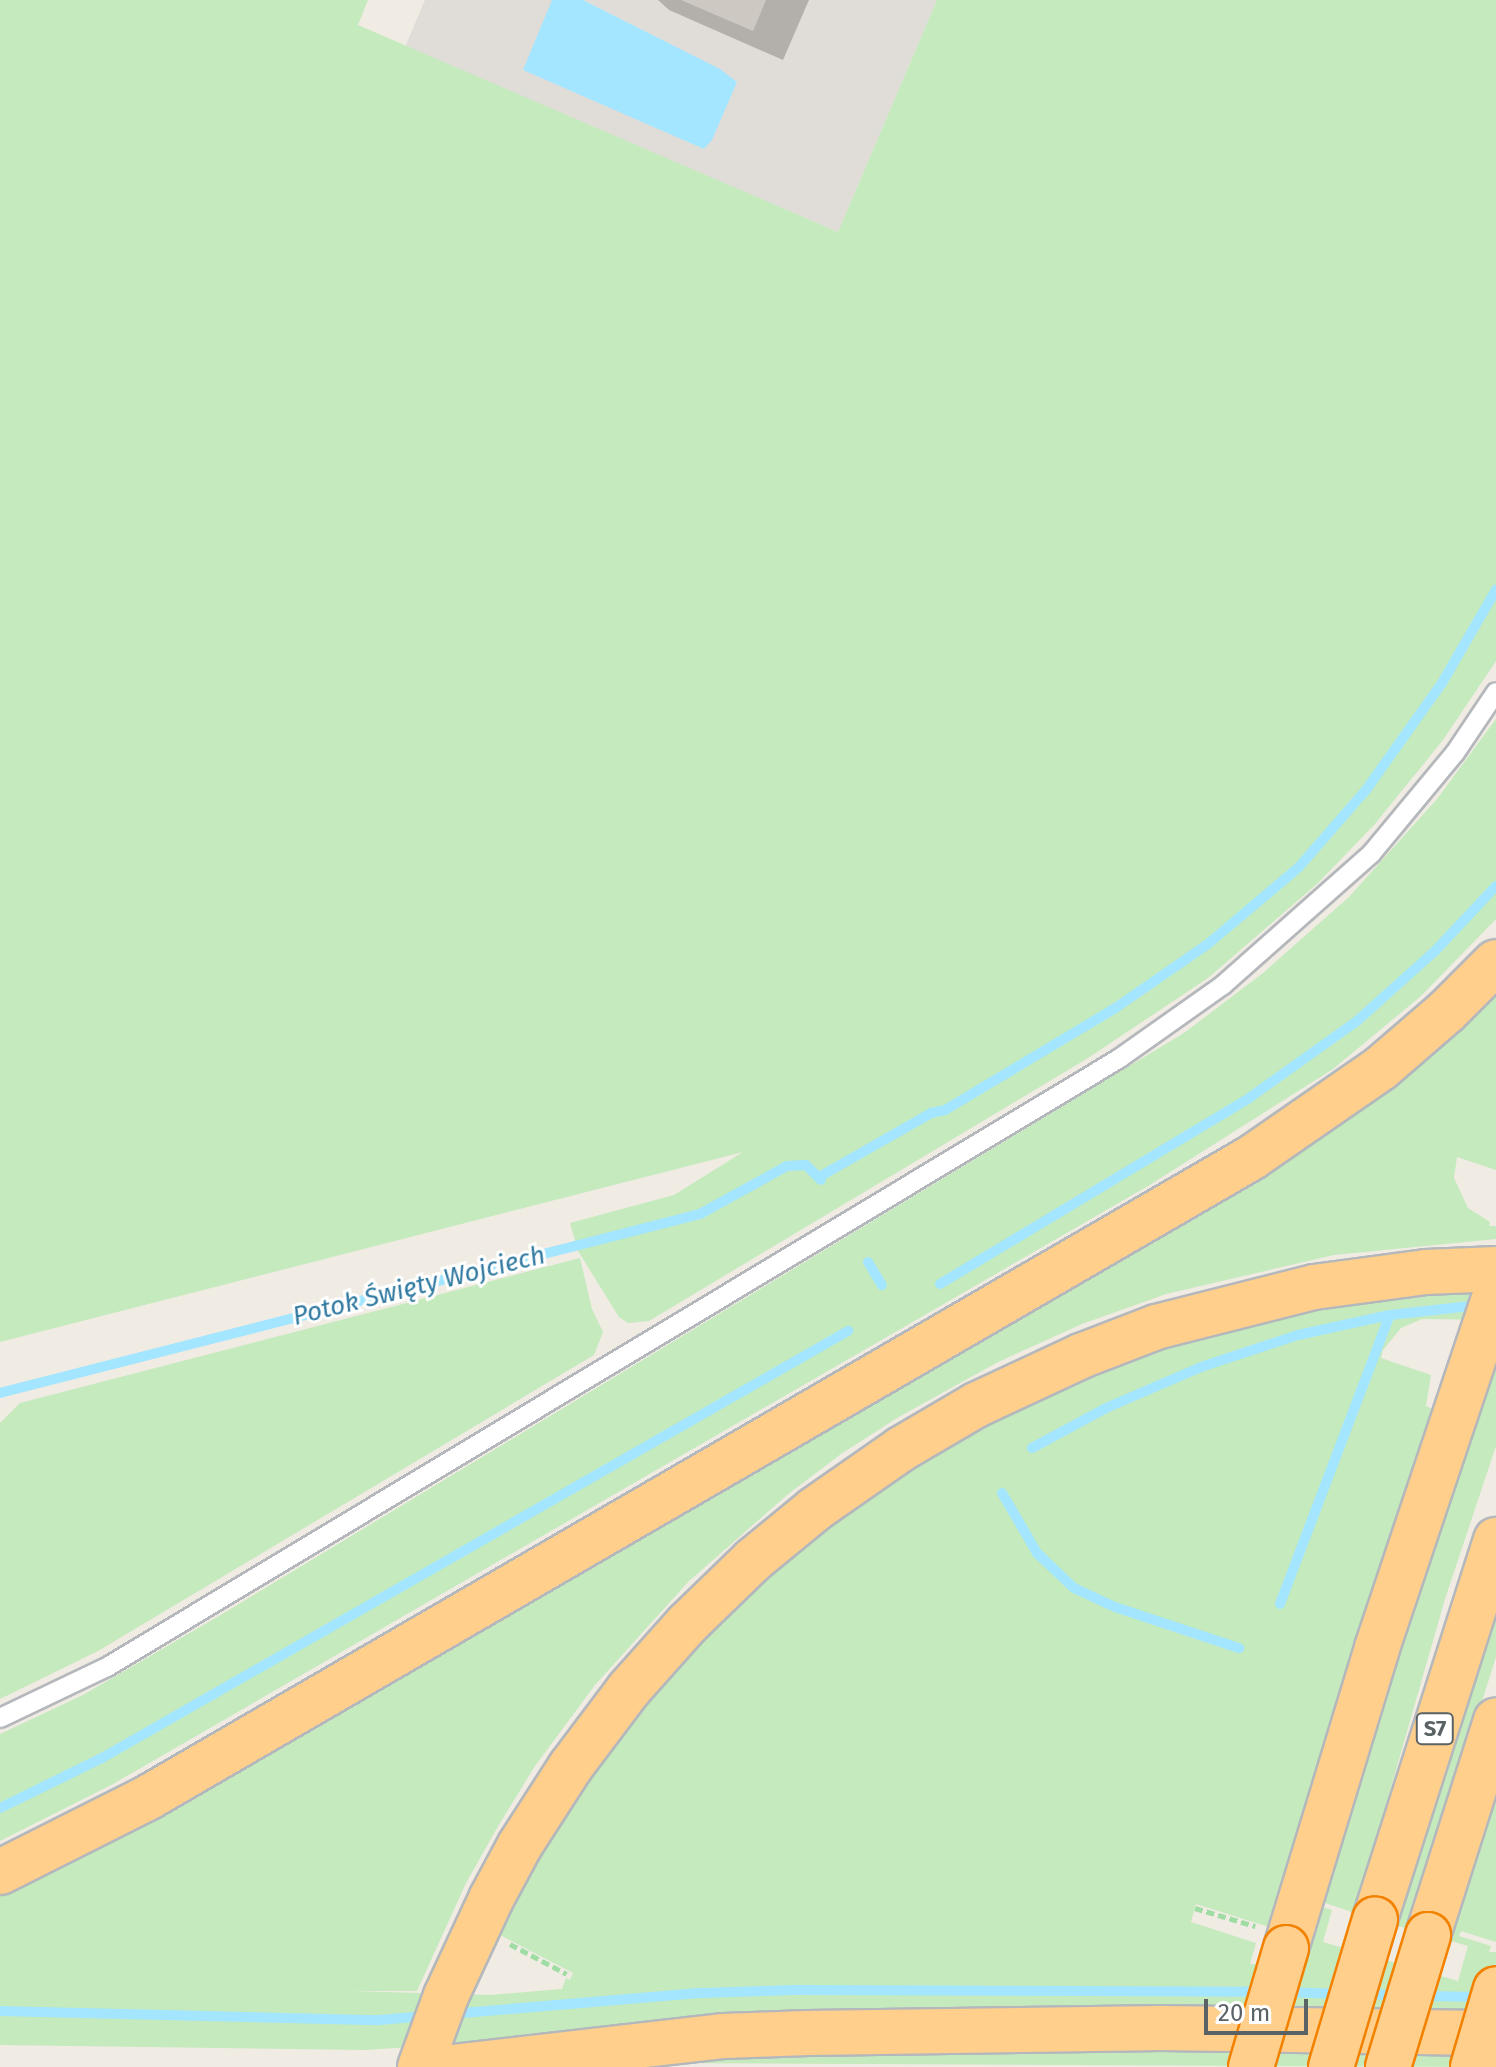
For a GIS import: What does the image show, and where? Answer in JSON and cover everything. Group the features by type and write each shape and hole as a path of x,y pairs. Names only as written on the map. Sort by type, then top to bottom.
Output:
{"highway":[{"path":"0,1872 149,1797 1251,1158 1381,1068 1447,1011 1496,962"},
{"path":"420,2067 446,1996 520,1845 571,1766 629,1689 753,1560 873,1468 929,1432 1011,1388 1156,1327 1314,1287 1384,1276 1496,1269"},
{"path":"1251,2067 1273,1938 1377,1648 1491,1306"},
{"name":"S7","path":"1331,2067 1496,1540"},
{"name":"S7","path":"1388,2067 1496,1721"},
{"path":"1473,2067 1496,1989"},
{"path":"452,2067 724,2036 808,2033 1162,2028 1496,2033"}],"lane":[{"path":"0,1718 107,1667 1120,1058 1223,985 1371,854 1455,753 1496,692"}],"path":[{"path":"1195,1908 1273,1938"},
{"path":"506,1942 567,1974"}],"shaded area":[{"path":"425,0 937,0 838,232 405,47"}],"green space":[{"path":"0,0 368,0 358,25 838,232 937,0 1496,0 1496,661 1443,740 1374,825 1318,883 1208,978 1088,1058 649,1321 628,1323 619,1317 578,1251 570,1223 674,1195 743,1152 0,1342"},
{"path":"1496,719 1496,919 1421,996 1333,1069 1148,1186 113,1784 0,1841 0,1734 83,1695 219,1616 1184,1033 1263,973 1349,897 1437,799"},
{"path":"1496,992 1496,1170 1457,1157 1454,1178 1468,1208 1490,1222 1489,1226 1496,1226 1496,1239 1334,1255 1166,1294 1082,1324 998,1362 897,1418 841,1454 787,1495 688,1582 595,1685 535,1766 497,1828 466,1883 417,1991 350,1991 490,1995 562,1989 566,1978 570,1980 573,1973 498,1934 523,1882 570,1805 609,1749 695,1646 794,1553 899,1474 1013,1410 1131,1357 1172,1344 1298,1311 1412,1294 1496,1289 1496,1320 1422,1319 1401,1328 1383,1350 1381,1358 1431,1375 1426,1406 1435,1410 1269,1927 1196,1904 1191,1922 1256,1943 1250,1964 1297,1965 1316,1905 1332,1910 1323,1942 1458,1981 1468,1946 1448,1940 1496,1800 1496,1942 1461,1931 1459,1936 1491,1946 1489,1952 1496,1952 1496,2015 484,2042 366,2050 0,2045 0,1893 131,1830 1274,1167 1376,1098 1424,1060"},
{"path":"580,1258 592,1309 603,1332 594,1355 98,1651 0,1699 0,1423 20,1403"},
{"path":"1496,1330 1496,1446 1445,1599 1355,1913 1310,1898"},
{"path":"1496,1604 1496,1657 1410,1929 1393,1925"},
{"path":"807,2045 1496,2054 1496,2067 678,2063"}],"water":[{"path":"552,0 583,0 720,69 737,82 712,140 704,149 523,70"}],"building":[{"path":"681,0 766,0 753,31"}],"waterway":[{"path":"819,1177 931,1113 945,1110 1114,1009 1208,944 1299,867 1366,790 1442,683 1496,590"},
{"path":"940,1284 1249,1098 1357,1021 1435,951 1496,886"},
{"name":"Potok Święty Wojciech","path":"0,1393 700,1214 787,1166 806,1165 821,1180"},
{"name":"Potok Święty Wojciech","path":"868,1262 882,1285"},
{"path":"1032,1448 1106,1408 1201,1367 1298,1335 1390,1315 1479,1305"},
{"path":"1280,1604 1390,1315"},
{"path":"0,1808 102,1758 848,1331"},
{"name":"Potok Święty Wojciech","path":"1002,1493 1037,1553 1074,1588 1115,1607 1239,1648"},
{"path":"450,2014 702,1993 794,1990 1261,1992"},
{"path":"1285,1992 1341,1994"},
{"path":"1365,1994 1401,1995"},
{"path":"1421,1996 1485,1997"},
{"path":"0,2011 379,2020 426,2016"}]}
